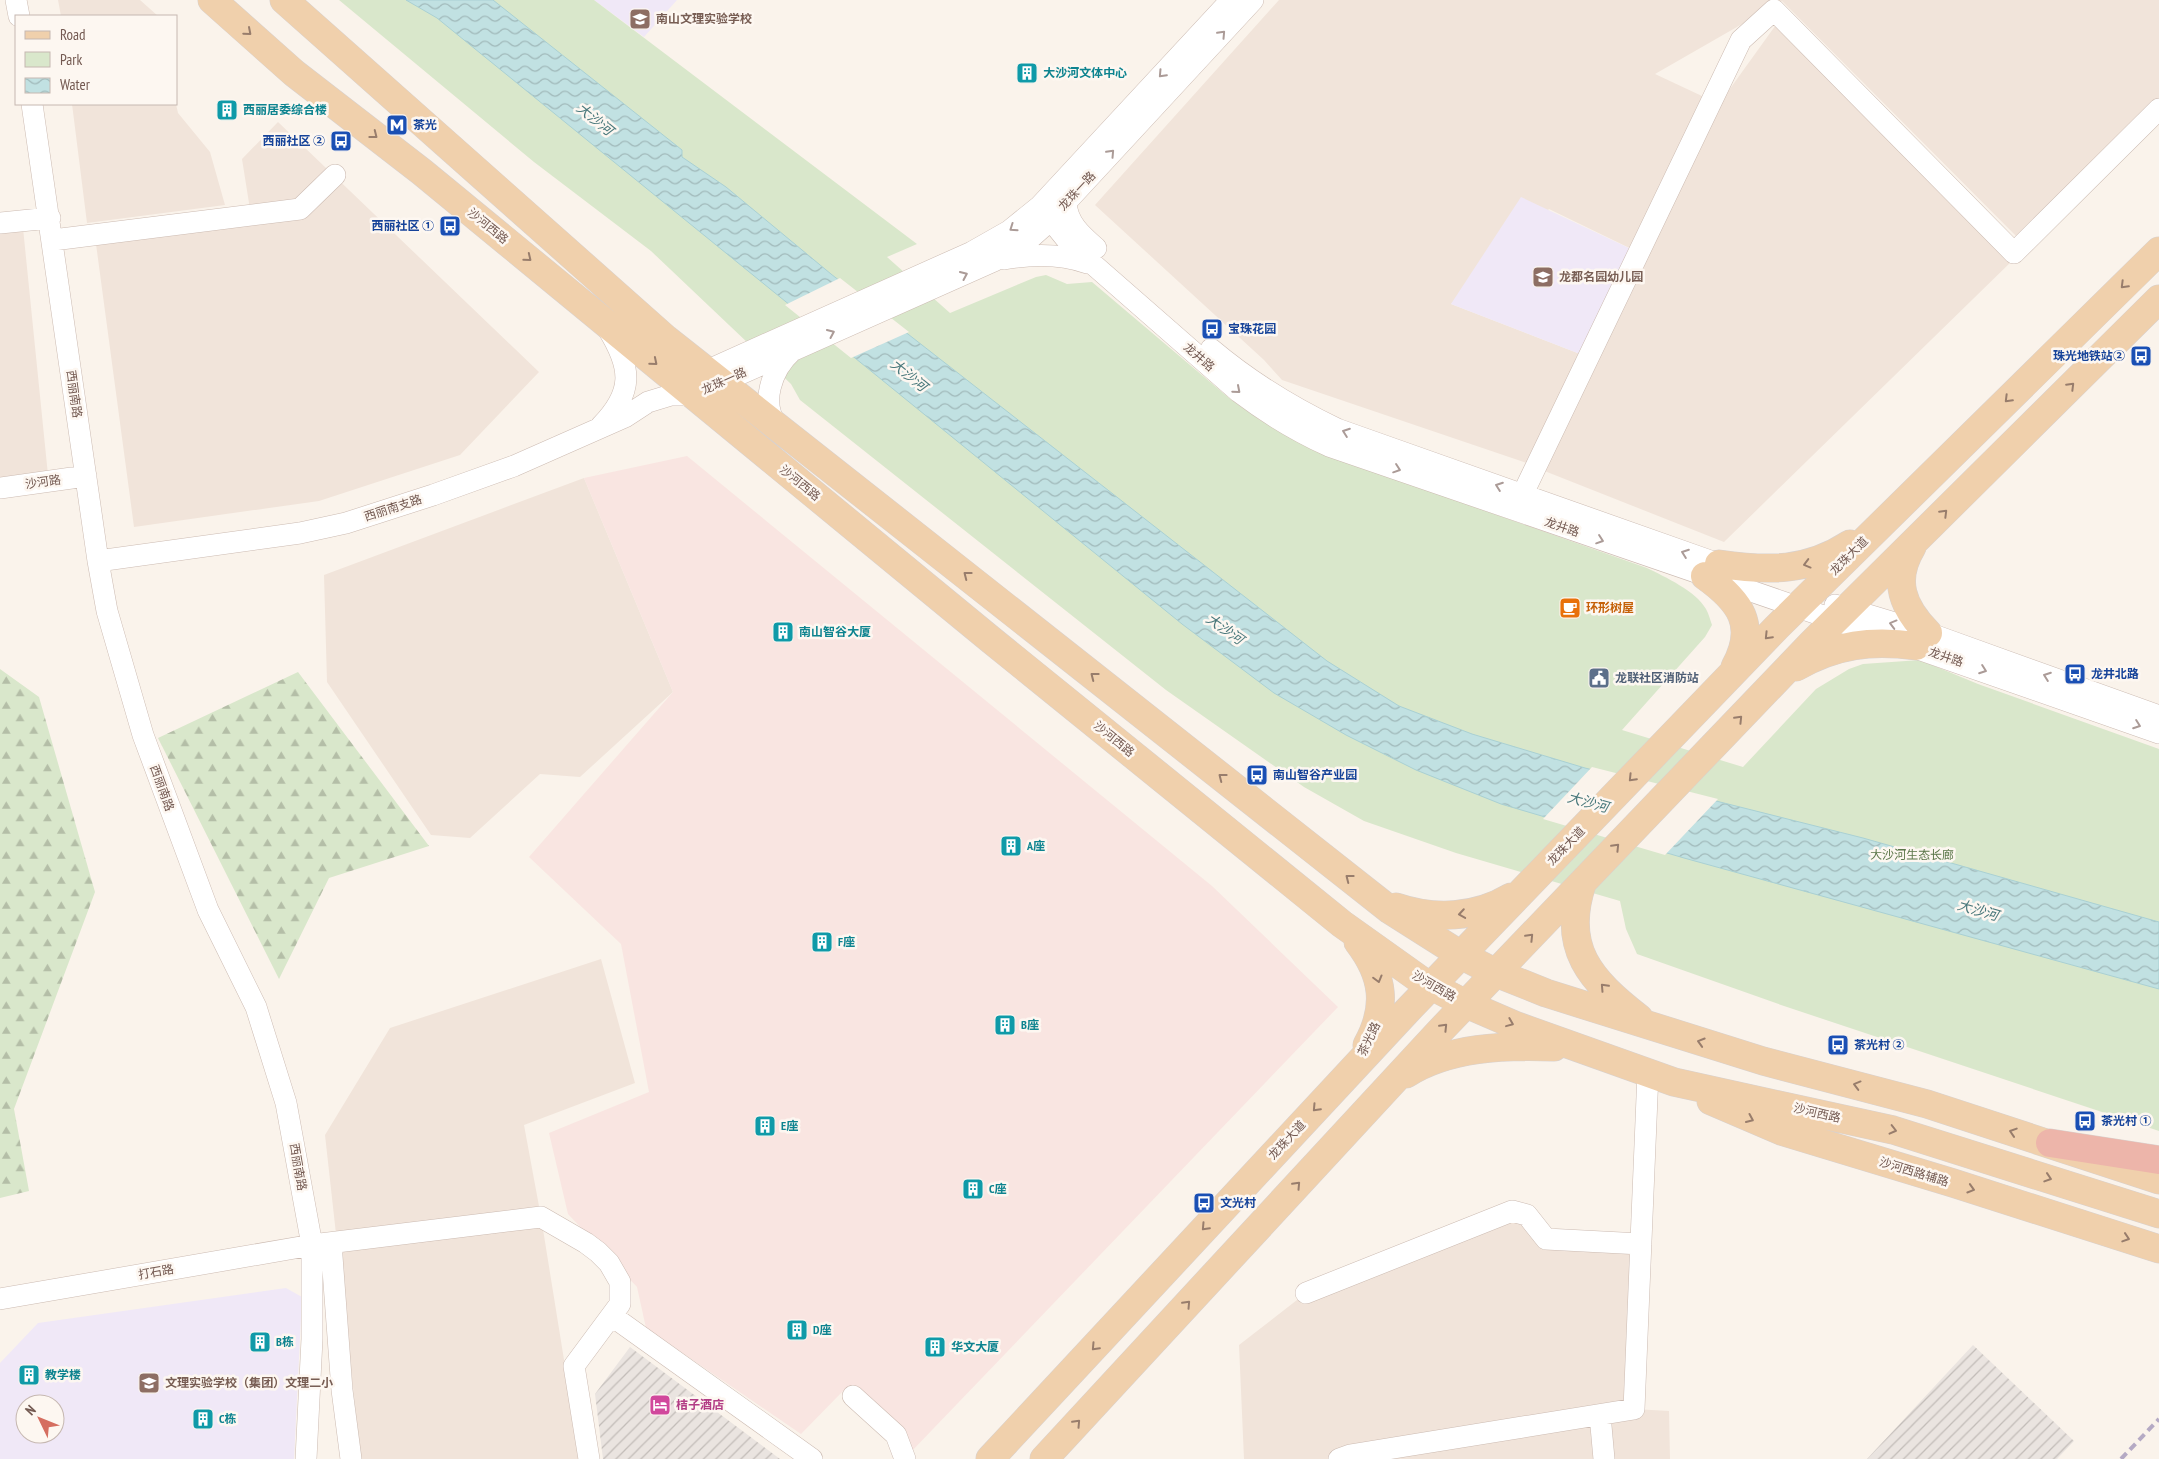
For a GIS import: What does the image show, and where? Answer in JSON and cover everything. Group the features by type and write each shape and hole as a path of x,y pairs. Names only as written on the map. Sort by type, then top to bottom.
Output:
{"highway":[{"path":"2050,1143 2159,1160"}],"main road":[{"name":"沙河西路","path":"212,0 294,73 422,172 601,318 681,391 1342,924 1431,986 1466,1004 1517,1026 1674,1082 1893,1130 2159,1214"},
{"path":"284,0 666,339 1390,910 1461,955 1496,973 1546,993 1763,1061 1927,1104 2159,1180"},
{"name":"龙珠大道","path":"990,1459 1349,1072 1730,676 1803,601 2159,251"},
{"path":"1044,1459 1392,1083 1582,882 1841,614 2159,299"},
{"path":"1730,676 1740,658 1745,630 1741,613 1722,588 1712,570 1792,568 1815,562 1836,552 1894,512"},
{"path":"1782,675 1807,661 1851,646 1922,640 1906,604 1901,582 1902,568 1918,538"},
{"path":"1582,882 1574,916 1574,935 1584,961 1614,998 1655,1028"},
{"path":"1373,896 1417,913 1455,915 1479,911 1500,904 1523,890"},
{"name":"茶光路","path":"1342,924 1358,941 1369,958 1377,975 1381,999 1374,1032 1349,1072"},
{"path":"1392,1083 1414,1069 1439,1059 1483,1049 1544,1046 1584,1050"},
{"name":"沙河西路辅路","path":"1674,1082 1730,1110 1781,1131 1982,1192 2159,1249"}],"street":[{"path":"16,0 18,15"},
{"name":"龙珠一路","path":"714,377 796,348 994,261 1025,243 1052,218 1058,199 1231,0"},
{"name":"龙珠一路","path":"681,391 714,377 985,245 1058,199 1253,0"},
{"path":"1518,502 1741,40 1774,10 2014,253 2159,109"},
{"name":"西丽南路","path":"32,105 50,218 98,561 107,611 143,735 208,910 256,1007 286,1103 322,1244 312,1339 306,1459"},
{"path":"53,240 300,209 335,175"},
{"name":"龙井路","path":"1058,199 1070,221 1086,239 1230,365 1278,397 1307,414 1337,428 1518,502"},
{"path":"0,223 50,218"},
{"name":"龙井路","path":"1052,218 1061,235 1239,392 1267,414 1295,431 1329,446 1518,502 1841,614 2159,716"},
{"path":"994,261 1024,256 1052,255 1079,260 1098,268"},
{"path":"599,429 619,403 624,391 626,377 625,362 620,348 601,318"},
{"path":"778,427 770,410 772,382 781,362 796,348"},
{"name":"西丽南支路","path":"98,561 300,533 346,523 433,496 514,466 625,417 648,402 681,391"},
{"name":"沙河路","path":"0,488 86,476"},
{"name":"龙井路","path":"1922,640 2159,733"},
{"path":"1339,1459 1350,1455 1634,1409 1648,1073"},
{"path":"1306,1293 1512,1211 1527,1215 1546,1239 1641,1244"},
{"name":"打石路","path":"0,1299 322,1244 541,1217 586,1243 608,1263 620,1282 620,1304 574,1366 589,1459"},
{"path":"322,1244 351,1459"},
{"path":"612,1316 812,1459"},
{"path":"854,1396 896,1435 905,1459"},
{"path":"1600,1415 1604,1459"}],"shaded area":[{"path":"58,0 140,0 157,15 61,15"},
{"name":"南山文理实验学校","path":"594,0 677,0 644,37"},
{"path":"1279,0 2159,0 2159,116 2027,247 1782,1 1655,74 1719,104 1778,22 2013,260 1724,542 1542,470 1646,256 1549,209 1451,304 1580,354 1527,463 1282,380 1264,360 1095,205"},
{"path":"72,105 176,105 178,113 210,152 225,205 87,223"},
{"path":"278,122 539,372 460,455 319,501 134,527 96,244 252,222 242,159"},
{"name":"龙都名园幼儿园","path":"1521,197 1631,249 1580,354 1451,304"},
{"path":"23,228 48,475 0,480 0,230"},
{"path":"687,456 1212,886 1338,1007 909,1454 843,1391 801,1434 646,1328 637,1287 568,1214 549,1133 649,1092 621,944 529,857 673,692 584,478"},
{"path":"584,478 673,692 580,777 540,774 470,838 431,835 327,682 324,575"},
{"path":"601,959 635,1083 524,1125 541,1217 580,1459 361,1459 325,1135 390,1028"},
{"path":"1512,1211 1546,1239 1641,1244 1634,1409 1669,1411 1670,1459 1244,1459 1239,1345 1306,1293"},
{"name":"文理实验学校（集团）文理二小","path":"286,1288 302,1297 294,1459 0,1459 0,1363 38,1323"},
{"path":"1973,1345 2074,1441 2057,1459 1867,1459"},
{"path":"630,1347 780,1459 603,1459 595,1394"}],"green space":[{"name":"大沙河生态长廊","path":"339,0 594,0 917,244 887,257 950,313 1036,277 1046,275 1067,284 1092,282 1229,398 1260,420 1330,456 1647,568 1671,580 1688,590 1701,602 1707,611 1712,625 1705,637 1622,730 1743,767 1816,689 1849,669 1863,664 1920,660 1978,684 2159,749 2159,1131 1784,1006 1637,954 1626,929 1620,901 1456,853 1364,821 1304,787 1166,690 800,400 791,384 651,251 534,162"},
{"path":"0,669 39,697 95,892 14,1109 29,1191 0,1198"},
{"path":"298,672 429,846 329,878 279,979 158,738"}],"water":[{"name":"大沙河","path":"406,0 493,0 682,150 682,157 726,187 831,274 1327,661 1399,706 1472,734 1585,768 1863,838 2159,922 2159,989 1684,858 1501,804 1416,770 1346,735 1274,693 1182,624 437,18"}],"pier":[{"path":"840,278 909,332 851,358 785,305"},
{"path":"1592,767 1718,799 1665,855 1543,819"}],"railway":[{"path":"2121,1459 2159,1419"}],"place":[{"name":"南山文理实验学校","path":"640,19"},
{"name":"大沙河文体中心","path":"1027,73"},
{"name":"西丽居委综合楼","path":"227,110"},
{"name":"茶光","path":"397,125"},
{"name":"西丽社区 ②","path":"341,141"},
{"name":"西丽社区 ①","path":"450,226"},
{"name":"龙都名园幼儿园","path":"1543,277"},
{"name":"宝珠花园","path":"1212,329"},
{"name":"珠光地铁站②","path":"2141,356"},
{"name":"环形树屋","path":"1570,608"},
{"name":"南山智谷大厦","path":"783,632"},
{"name":"龙井北路","path":"2075,674"},
{"name":"龙联社区消防站","path":"1599,678"},
{"name":"南山智谷产业园","path":"1257,775"},
{"name":"A座","path":"1011,846"},
{"name":"F座","path":"822,942"},
{"name":"B座","path":"1005,1025"},
{"name":"茶光村 ②","path":"1838,1045"},
{"name":"茶光村 ①","path":"2085,1121"},
{"name":"E座","path":"765,1126"},
{"name":"C座","path":"973,1189"},
{"name":"文光村","path":"1204,1203"},
{"name":"D座","path":"797,1330"},
{"name":"B栋","path":"260,1342"},
{"name":"华文大厦","path":"935,1347"},
{"name":"教学楼","path":"29,1375"},
{"name":"文理实验学校（集团）文理二小","path":"149,1383"},
{"name":"桔子酒店","path":"660,1405"},
{"name":"C栋","path":"203,1419"}]}
